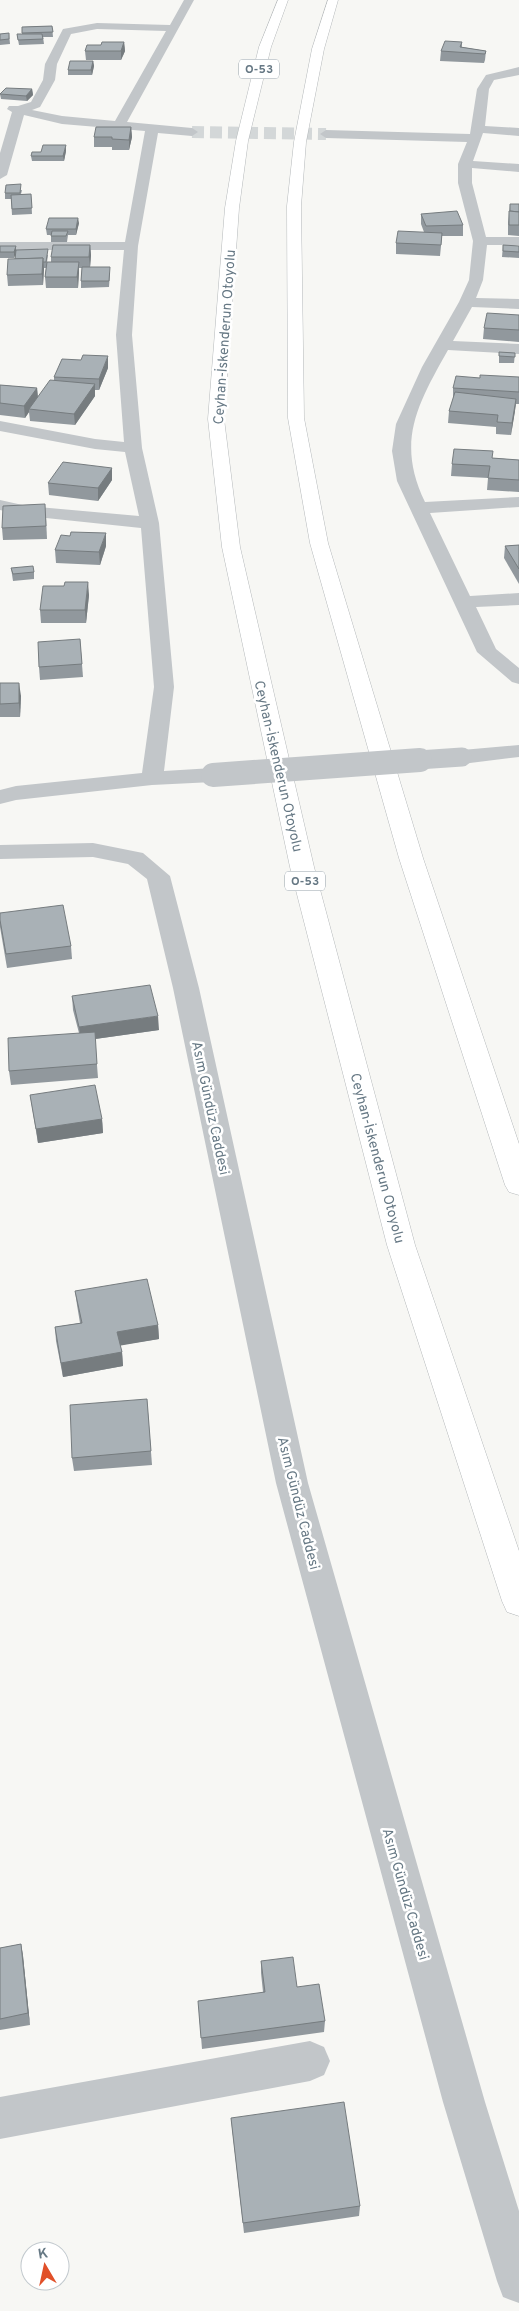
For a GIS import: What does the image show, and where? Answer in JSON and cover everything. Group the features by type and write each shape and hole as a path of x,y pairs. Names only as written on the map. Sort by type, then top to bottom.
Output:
{"highway":[{"name":"Ceyhan-İskenderun Otoyolu","path":"283,0 265,47 242,141 232,208 216,419 230,547 302,867 401,1245 519,1601"},
{"path":"333,0 318,49 300,142 294,206 296,418 319,543 410,858 519,1185"}],"street":[{"path":"119,126 189,0"},
{"path":"19,110 36,104 49,80 51,64 68,31 97,26 172,28"},
{"path":"519,71 490,78 483,89 476,133 465,164 465,183 480,241 476,280 467,302 430,367 404,424 401,451 406,481 487,652 519,678"},
{"path":"0,108 19,110 62,120 152,130 192,132"},
{"path":"0,175 19,110"},
{"path":"152,130 131,246 124,335 134,448 150,523 164,687 152,778"},
{"path":"326,134 519,132"},
{"path":"465,164 519,168"},
{"path":"480,241 519,241"},
{"path":"0,246 131,246"},
{"path":"467,302 519,304"},
{"path":"443,345 519,349"},
{"path":"0,426 95,444 134,448"},
{"path":"419,508 519,502"},
{"path":"0,505 27,511 150,523"},
{"path":"464,602 519,599"},
{"path":"0,797 16,793 152,778 462,757 519,751"},
{"name":"Asım Gündüz Caddesi","path":"0,852 93,850 135,858 158,876 186,988 292,1483 464,2102 519,2281"},
{"path":"0,2118 310,2061"}],"building":[{"path":"52,26 53,32 22,33 22,27"},
{"path":"9,33 9,39 0,40 0,34"},
{"path":"17,34 42,34 43,39 18,40"},
{"path":"445,41 462,42 460,47 486,51 485,54 441,51"},
{"path":"102,42 124,42 121,51 85,51 87,45 101,45"},
{"path":"70,61 93,61 91,70 68,70"},
{"path":"6,88 32,89 26,96 0,94"},
{"path":"96,127 131,127 129,140 112,139 112,137 94,137"},
{"path":"43,145 66,145 63,156 31,156 32,152 41,152"},
{"path":"21,184 20,193 5,193 6,185"},
{"path":"31,194 32,208 12,209 11,195"},
{"path":"510,204 519,204 519,212 510,211"},
{"path":"457,211 463,225 426,226 421,214"},
{"path":"509,211 519,212 519,225 509,225"},
{"path":"49,218 78,218 76,229 46,229"},
{"path":"52,231 68,231 66,236 51,236"},
{"path":"398,231 442,233 441,245 396,243"},
{"path":"53,245 90,245 89,257 51,257"},
{"path":"503,245 519,246 519,252 503,251"},
{"path":"0,246 16,246 14,252 0,252"},
{"path":"48,249 46,262 43,262 43,258 15,259 16,250"},
{"path":"43,258 42,274 7,275 8,259"},
{"path":"47,262 79,262 77,277 45,277"},
{"path":"82,267 110,267 109,281 81,281"},
{"path":"487,313 519,315 519,330 484,328"},
{"path":"499,352 515,353 515,357 499,356"},
{"path":"83,355 108,356 99,379 54,377 62,359 81,360"},
{"path":"480,375 519,377 519,392 453,388 456,376 480,378"},
{"path":"50,380 95,384 74,414 29,409"},
{"path":"0,385 37,388 24,406 0,403"},
{"path":"455,392 516,399 512,423 497,422 498,415 449,411"},
{"path":"454,449 493,451 492,458 519,460 519,480 488,478 490,466 452,464"},
{"path":"63,462 112,468 98,488 48,483"},
{"path":"45,504 46,526 2,528 3,506"},
{"path":"71,532 106,533 99,552 55,550 61,535 70,536"},
{"path":"519,545 519,569 505,546"},
{"path":"33,566 34,572 13,574 11,568"},
{"path":"65,582 88,582 85,610 40,610 43,586 64,586"},
{"path":"80,639 82,664 39,667 38,642"},
{"path":"0,683 19,683 19,703 0,704"},
{"path":"63,905 71,946 6,954 0,913"},
{"path":"150,985 158,1016 79,1027 72,996"},
{"path":"95,1032 97,1064 9,1071 8,1038"},
{"path":"95,1085 102,1119 36,1129 30,1095"},
{"path":"147,1279 158,1325 117,1332 122,1352 61,1363 55,1327 82,1323 75,1291"},
{"path":"147,1399 151,1451 72,1458 70,1405"},
{"path":"21,1944 28,2013 0,2019 0,1948"},
{"path":"293,1957 297,1987 319,1984 325,2021 201,2038 198,2001 265,1992 261,1961"},
{"path":"344,2102 360,2206 243,2223 231,2118"}],"tunnel":[{"path":"192,132 326,134"}]}
